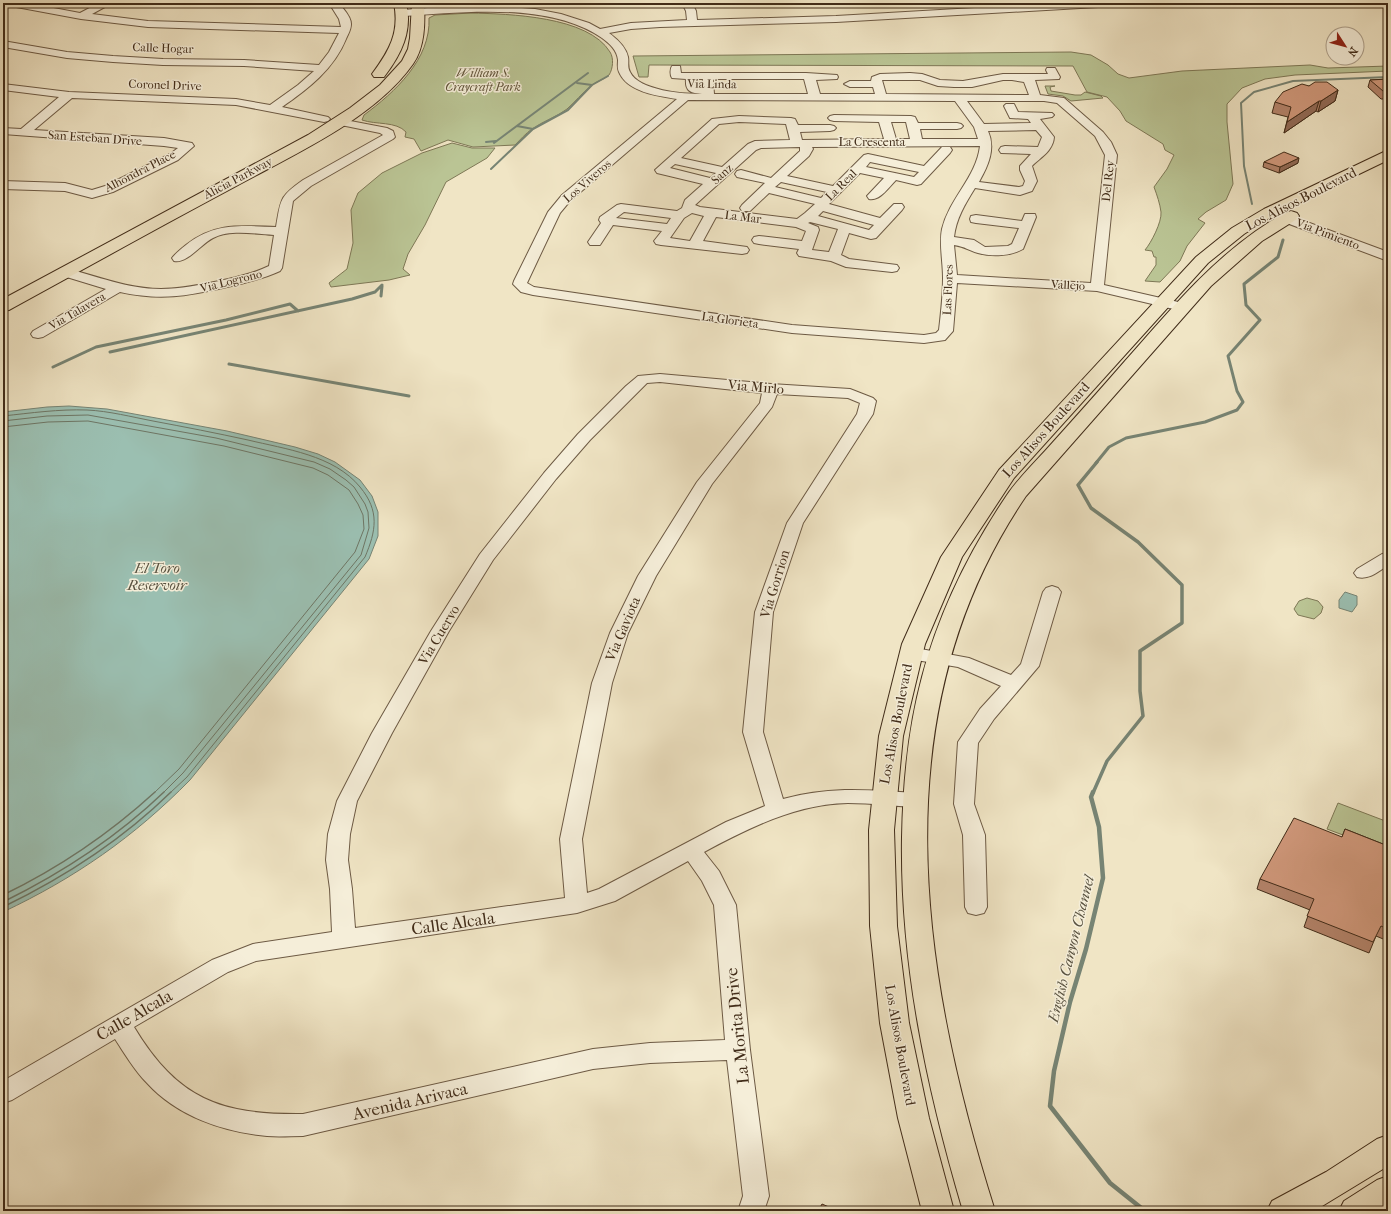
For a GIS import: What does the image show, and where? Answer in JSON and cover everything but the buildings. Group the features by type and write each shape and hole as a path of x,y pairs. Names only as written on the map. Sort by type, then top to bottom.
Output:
{"main road":[{"name":"Alicia Parkway","path":"3,292 324,119 351,100 386,66 396,50 402,8"},
{"name":"Alicia Parkway","path":"3,306 340,122 368,102 388,85 404,67 413,50 417,32 418,8"},
{"path":"324,119 340,122"},
{"name":"Los Alisos Boulevard","path":"938,1211 909,1101 896,1033 886,968 881,889 883,797 897,704 910,653 922,618 946,566 964,532 991,492 1021,456 1202,260 1238,231 1269,212 1388,154"},
{"name":"Los Alisos Boulevard","path":"979,1211 965,1169 940,1073 926,995 916,895 914,846 921,745 939,658 968,581 987,545 1019,493 1205,282 1237,252 1287,218 1388,168"},
{"path":"1283,1211 1307,1200 1388,1149"},
{"path":"1355,1211 1388,1190"}],"street":[{"path":"11,3 123,22 180,26 345,30"},
{"path":"81,16 107,3"},
{"path":"272,109 307,84 323,68 334,52 345,30 346,23 334,3"},
{"path":"599,32 631,26 851,18 1115,3"},
{"path":"688,4 691,11 692,23"},
{"name":"Via Linda","path":"402,8 468,9 539,14 577,22 591,27 617,46 622,54 624,71 633,81 659,92 685,97 708,94 815,98 1056,99"},
{"name":"Calle Hogar","path":"3,44 67,55 112,59 244,63 323,68"},
{"path":"676,68 676,76 833,77"},
{"path":"691,76 691,88 708,94 708,79 713,76"},
{"path":"760,76 760,91"},
{"path":"806,76 810,78 815,98"},
{"path":"863,76 877,81"},
{"path":"850,84 877,81 888,77 920,77 936,87 958,79 978,83 998,76 1054,76"},
{"path":"1023,77 1029,80 1036,98"},
{"path":"877,81 882,98"},
{"name":"Coronel Drive","path":"3,87 69,95 236,102 324,119"},
{"path":"23,133 69,95"},
{"name":"Los Viveros","path":"522,287 520,284 521,281 554,212 566,198 685,97"},
{"path":"959,98 983,134 985,142"},
{"name":"Del Rey","path":"1056,99 1060,100 1099,134 1105,142 1111,155 1097,287"},
{"path":"1020,127 1012,111 1032,116 1048,116"},
{"path":"1020,191 1028,188 1030,185 1026,166 1048,145 1048,137 1032,116"},
{"path":"793,129 875,118 910,119 917,142"},
{"path":"884,119 891,142"},
{"path":"765,143 767,120"},
{"path":"712,182 661,170 716,121 792,121 793,129 801,143 807,149 805,153 746,208"},
{"name":"Via Logrono","path":"65,272 117,288 137,292 176,293 262,276 275,268 287,200 307,182 389,137 389,133 383,130 340,122"},
{"path":"913,126 956,126"},
{"path":"979,128 1040,126"},
{"name":"San Esteban Drive","path":"3,131 164,142 188,146"},
{"name":"La Crescenta","path":"765,143 985,142"},
{"name":"Las Flores","path":"940,337 946,331 950,279 947,240 949,226 954,213 986,152 985,142"},
{"name":"Sanz","path":"695,244 661,241 686,210 689,203 752,147 765,143"},
{"name":"La Real","path":"804,220 868,158 873,150 874,143"},
{"name":"Alhondra Place","path":"3,185 40,184 65,187 92,194 109,189 174,156 188,146"},
{"path":"857,169 917,181 946,150"},
{"path":"1005,150 1041,152"},
{"path":"868,158 927,170"},
{"path":"672,160 725,171"},
{"path":"741,174 773,183 822,204 883,223 898,207"},
{"path":"873,196 893,176"},
{"path":"773,183 836,190"},
{"path":"970,184 1020,191 1029,195 1025,203"},
{"name":"La Mar","path":"609,220 606,220 621,208 686,210 804,220 844,227 871,235 883,223"},
{"name":"Via Pimiento","path":"1269,212 1388,257"},
{"path":"712,213 695,244 742,250"},
{"path":"947,240 969,243 981,250 1011,250 1018,246 1029,221 976,219"},
{"path":"595,242 609,220 670,228"},
{"path":"804,220 813,230 804,253 834,257 846,263 892,268"},
{"path":"834,257 844,227"},
{"path":"179,258 204,238 215,232 224,230 282,231"},
{"path":"759,240 807,246"},
{"name":"Vallejo","path":"950,279 1097,287 1182,307"},
{"name":"La Glorieta","path":"522,287 540,292 792,329 924,339 940,337"},
{"name":"Via Talavera","path":"38,334 117,288"},
{"name":"Via Mirlo","path":"643,379 660,378 771,389 850,394 868,401"},
{"name":"Via Cuervo","path":"344,939 341,889 337,860 339,834 347,802 382,733 440,631 486,558 550,476 584,437 631,389 643,379"},
{"name":"Via Gaviota","path":"577,905 571,839 602,683 619,633 651,569 705,482 767,404 771,389"},
{"name":"Via Gorrion","path":"776,810 753,732 764,612 795,523 864,414 868,401"},
{"path":"1364,573 1388,558"},
{"path":"976,907 974,835 964,804 968,742 987,714 1030,666 1052,592"},
{"path":"910,653 962,662 1014,684"},
{"name":"Calle Alcala","path":"3,1093 220,966 253,954 344,939 577,905 607,895 733,827 776,810 822,798 849,796 916,800"},
{"name":"La Morita Drive","path":"691,850 711,877 725,906 738,1050 756,1196 750,1211"},
{"name":"Avenida Arivaca","path":"119,1024 145,1063 171,1091 200,1110 235,1121 267,1125 303,1125 593,1059 650,1054 738,1050"}],"green space":[{"name":"William S. Craycraft Park","path":"471,13 506,14 546,19 566,24 584,31 599,40 610,52 612,67 610,73 607,77 595,83 567,109 532,129 515,145 473,147 448,140 421,151 414,139 405,137 406,132 397,126 362,120 364,115 399,85 417,61 424,47 428,33 429,18 435,15"},
{"path":"1071,52 1091,55 1108,65 1118,74 1129,78 1182,71 1310,65 1328,68 1388,66 1388,71 1295,75 1265,79 1242,88 1227,104 1227,122 1233,184 1226,200 1206,212 1198,219 1205,223 1187,246 1180,261 1160,282 1145,281 1156,265 1156,257 1154,257 1152,251 1145,250 1156,232 1161,216 1160,206 1154,187 1167,169 1174,155 1165,150 1163,144 1126,121 1120,111 1107,97 1087,92 1073,66 649,65 648,77 639,77 633,56"},
{"path":"1045,86 1055,86 1050,87 1051,91 1075,95 1081,95 1085,92 1101,96 1103,98 1071,101 1063,96 1048,94"},
{"path":"452,143 472,148 495,148 487,158 446,182 425,225 408,254 403,269 410,275 389,280 331,287 329,283 347,269 353,243 351,210 358,193 382,173 422,153"},
{"path":"1307,598 1318,601 1323,607 1321,613 1314,619 1298,615 1294,609 1299,601"},
{"path":"1338,803 1388,822 1388,852 1327,829"}],"water":[{"name":"El Toro Reservoir","path":"69,406 107,409 227,431 318,454 335,462 360,480 372,496 378,512 378,536 369,559 190,780 147,820 102,855 55,885 3,912 3,412"},
{"path":"1345,592 1357,596 1357,605 1352,612 1339,608 1339,600"}],"waterway":[{"path":"494,143 588,73"},
{"path":"592,85 608,76"},
{"name":"English Canyon Channel","path":"1252,204 1244,166 1241,103 1254,92 1293,81 1388,77"},
{"path":"577,83 592,85"},
{"path":"533,129 568,110 592,85"},
{"path":"517,126 533,129"},
{"path":"491,169 533,129"},
{"path":"486,142 496,141"},
{"name":"English Canyon Channel","path":"1096,463 1109,447 1126,438 1205,422 1237,410 1243,402 1237,391 1228,356 1260,320 1246,305 1244,284 1278,257 1283,240"},
{"path":"298,311 352,299 375,292 382,285"},
{"path":"381,296 382,286"},
{"path":"53,367 96,347 226,320 290,304 298,311"},
{"path":"110,352 298,311"},
{"path":"229,364 409,396"},
{"name":"English Canyon Channel","path":"1093,793 1107,761 1143,716 1140,691 1140,651 1182,623 1182,585 1138,542 1091,508 1078,485 1097,462"},
{"name":"English Canyon Channel","path":"1093,792 1091,797 1099,827 1103,878 1086,949 1070,1002 1054,1071 1050,1106 1110,1183 1145,1211"}]}
